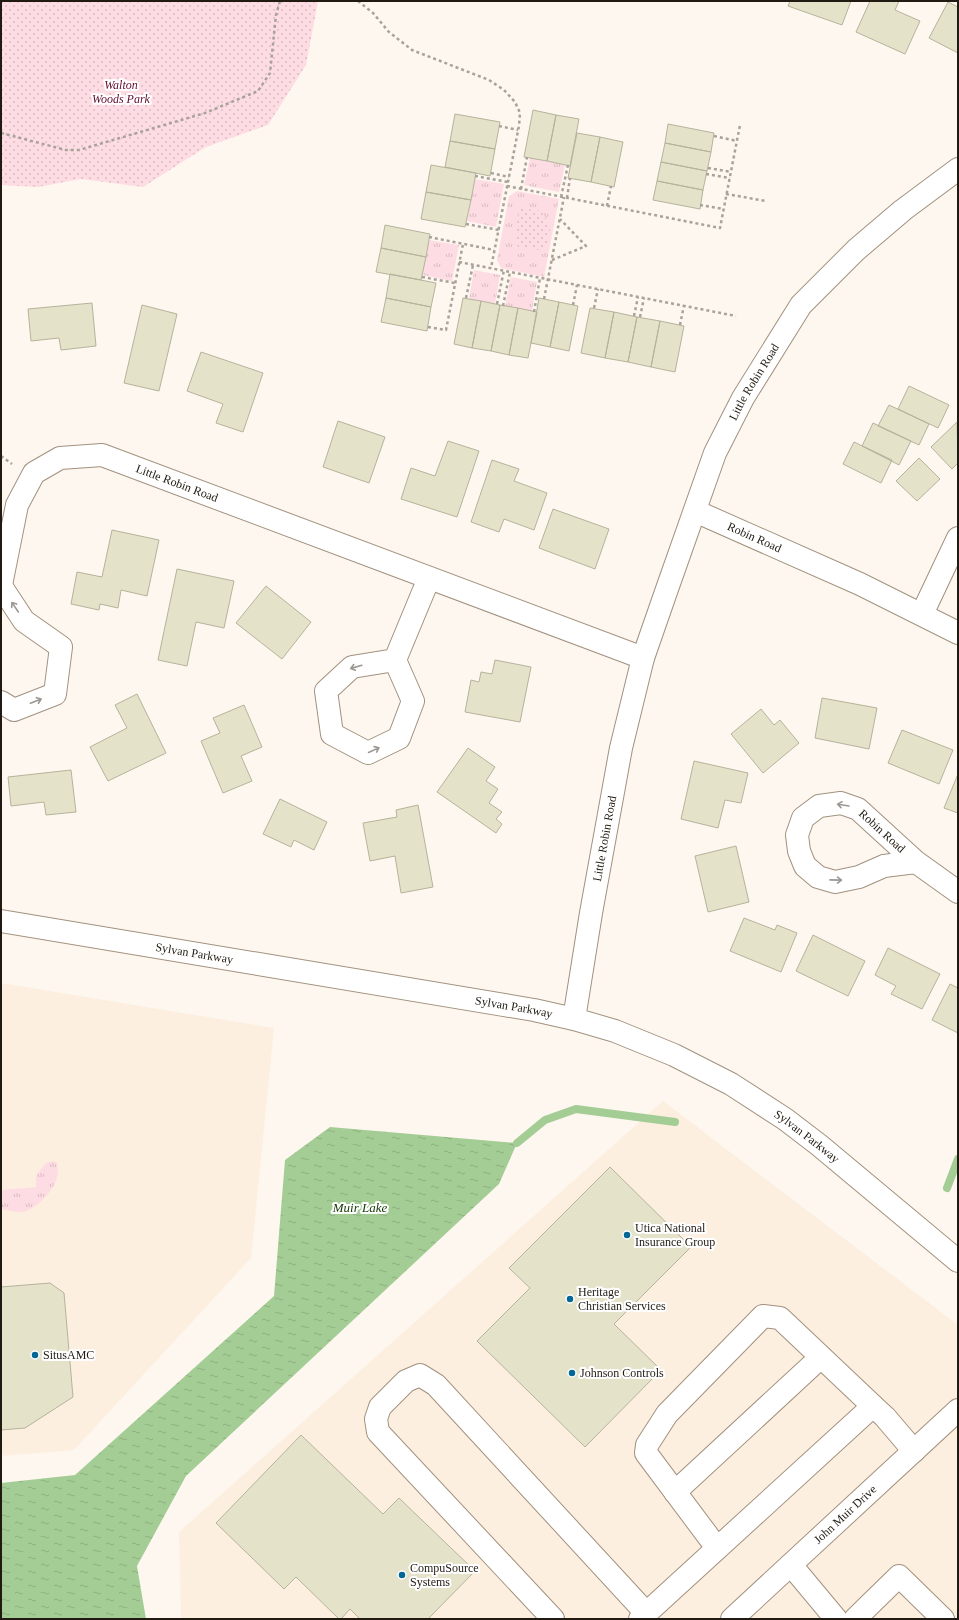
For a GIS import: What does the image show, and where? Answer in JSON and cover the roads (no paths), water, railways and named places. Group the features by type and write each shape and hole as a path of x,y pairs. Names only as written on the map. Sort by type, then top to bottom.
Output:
{"street":[{"name":"Little Robin Road","path":"574,1020 591,913 621,748 643,658 666,588 715,454 743,398 801,305 856,250 903,210 958,169"},
{"name":"Little Robin Road","path":"1,702 14,710 55,694 61,647 24,620 1,586 17,505 34,473 60,458 102,455 643,658"},
{"name":"Robin Road","path":"695,511 860,584 958,633"},
{"path":"922,614 958,538"},
{"path":"395,660 352,667 326,691 332,734 368,753 399,738 413,701 395,660 429,578"},
{"name":"Robin Road","path":"916,862 884,866 859,877 835,882 818,877 805,866 799,851 797,835 803,818 818,806 840,803 858,809 916,862 958,892"},
{"name":"Sylvan Parkway","path":"1,921 534,1010 615,1031 674,1055 731,1084 785,1119 819,1145 958,1261"},
{"path":"717,1548 646,1454 647,1445 667,1414 763,1316 780,1318 885,1417 914,1451"},
{"path":"675,1492 821,1357"},
{"path":"553,1619 378,1432 376,1419 380,1407 406,1381 420,1375 436,1385 643,1616 873,1406"},
{"name":"John Muir Drive","path":"732,1619 958,1410"},
{"path":"791,1565 836,1619"},
{"path":"855,1619 899,1576 942,1619"}],"water":[{"name":"Muir Lake","path":"330,1127 517,1143 499,1184 186,1476 137,1566 146,1619 1,1619 1,1483 75,1475 274,1296 285,1160"}],"waterway":[{"path":"517,1143 545,1120 576,1109 675,1122"},
{"path":"947,1188 958,1159"}],"place":[{"name":"Utica National Insurance Group","path":"627,1235"},
{"name":"Heritage Christian Services","path":"570,1299"},
{"name":"SitusAMC","path":"35,1355"},
{"name":"Johnson Controls","path":"572,1373"},
{"name":"CompuSource Systems","path":"402,1575"}],"park label":[{"name":"Walton Woods Park","path":"121,92"}]}
